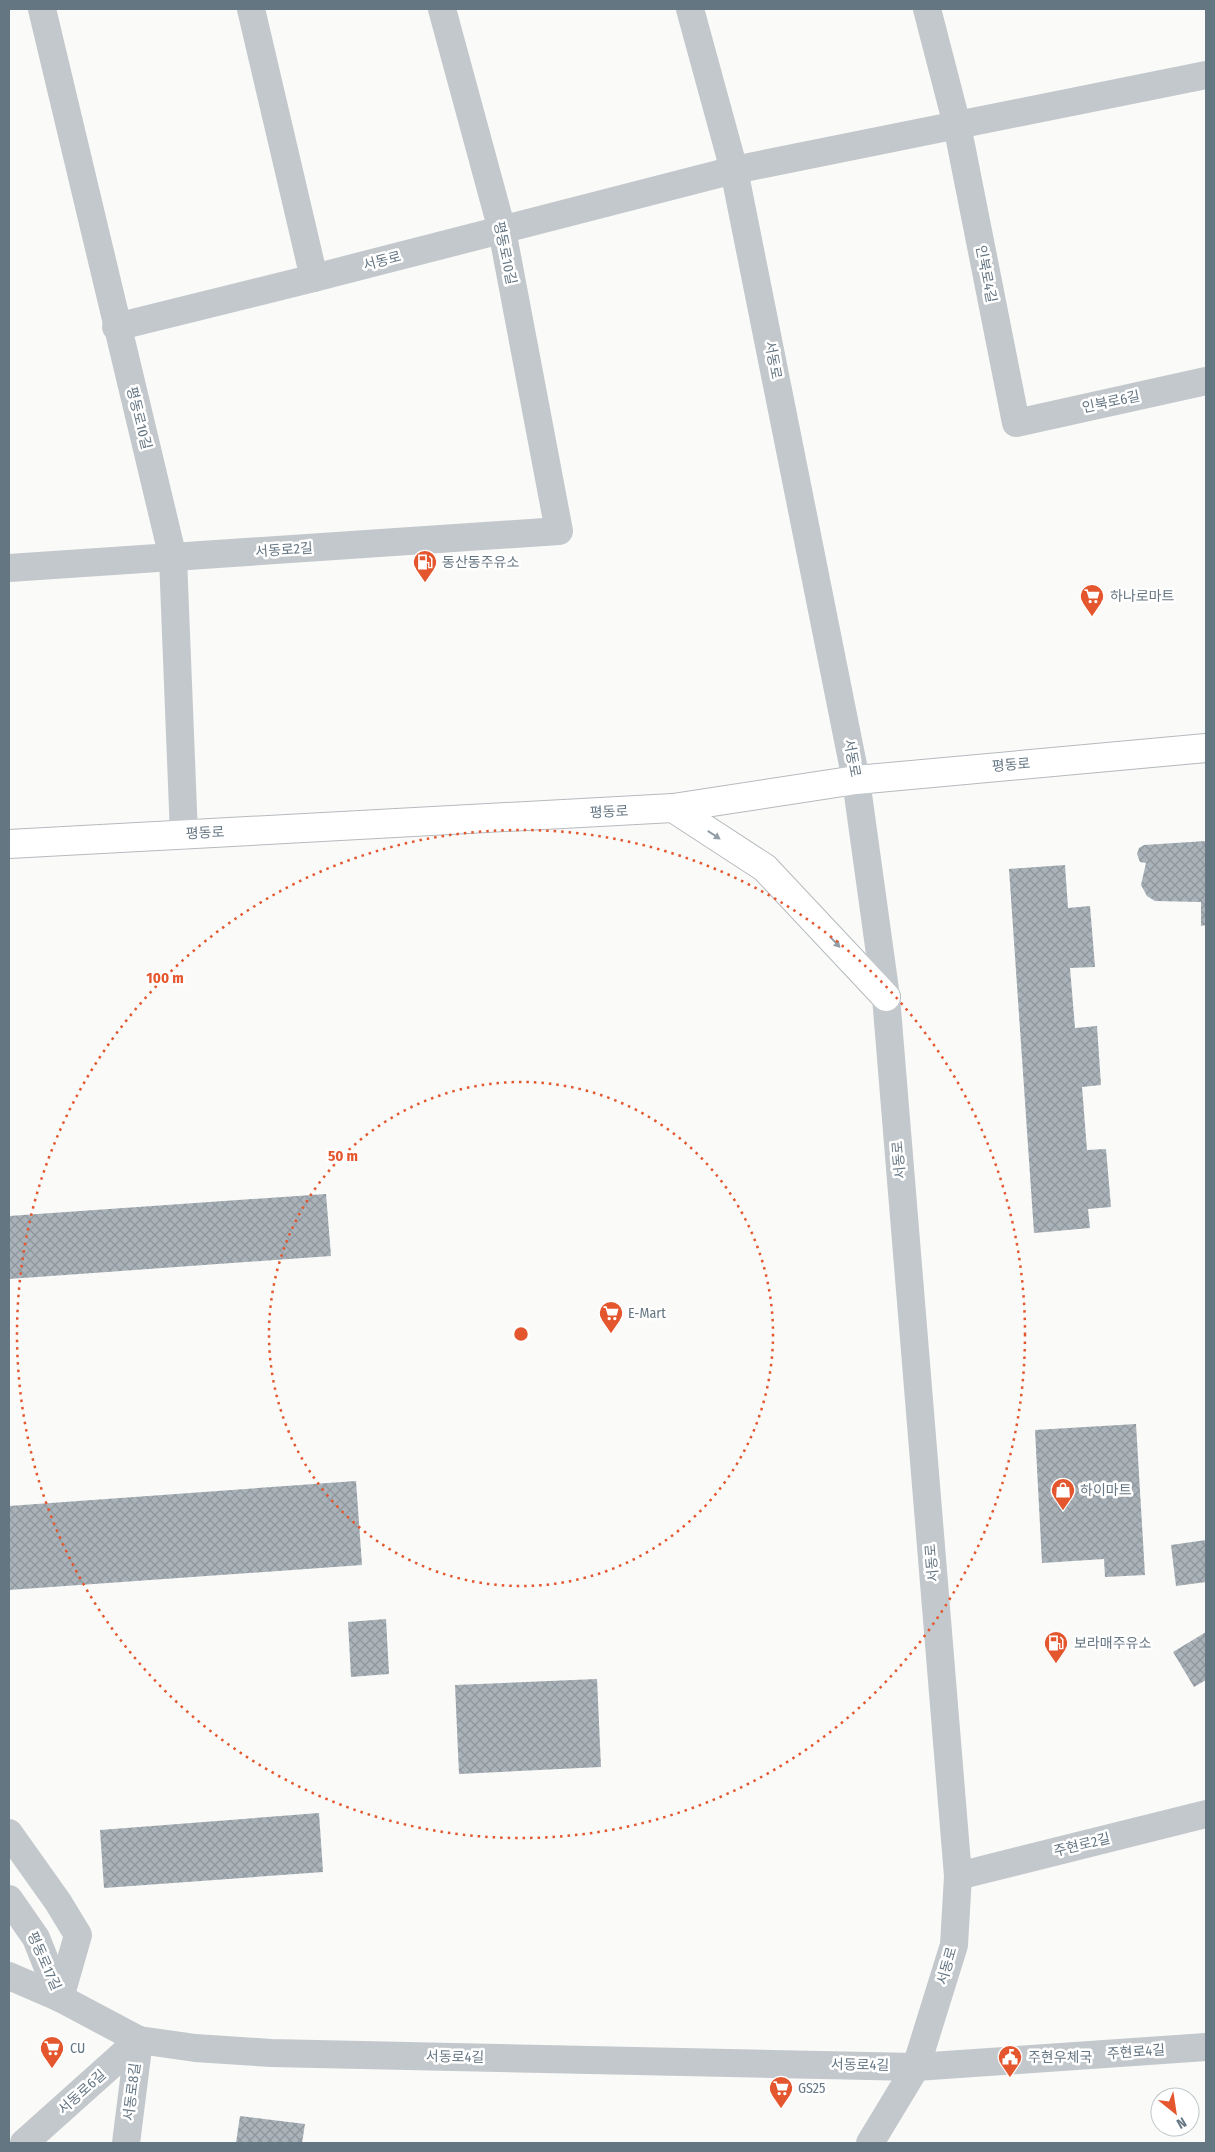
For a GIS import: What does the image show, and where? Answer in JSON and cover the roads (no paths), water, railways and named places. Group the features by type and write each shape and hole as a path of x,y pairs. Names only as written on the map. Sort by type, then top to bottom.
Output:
{"main road":[{"name":"평동로","path":"9,844 673,808 856,780 1206,748"},
{"path":"673,808 765,868 886,997"}],"street":[{"name":"평동로10길","path":"42,9 116,327 173,558 184,834"},
{"path":"251,9 314,278"},
{"name":"평동로10길","path":"442,9 502,230 559,531"},
{"name":"서동로","path":"690,9 734,170 856,780 886,997 958,1876 954,1945 916,2067 870,2143"},
{"name":"인북로4길","path":"927,9 957,124 1016,423"},
{"path":"734,170 1206,74"},
{"name":"서동로","path":"116,327 734,170"},
{"name":"인북로6길","path":"1016,423 1206,382"},
{"name":"서동로2길","path":"9,568 559,531"},
{"name":"주현로2길","path":"958,1876 1206,1814"},
{"path":"9,1833 58,1902 78,1935 60,1998"},
{"name":"평동로17길","path":"9,1899 36,1938 60,1998"},
{"name":"서동로4길","path":"9,1976 60,1998 139,2040 195,2048 271,2053 916,2067"},
{"name":"서동로6길","path":"24,2143 139,2040"},
{"name":"서동로8길","path":"126,2143 139,2040"},
{"name":"주현로4길","path":"916,2067 1206,2047"}],"place":[{"name":"동산동주유소","path":"425,583"},
{"name":"하나로마트","path":"1092,617"},
{"name":"E-Mart","path":"611,1334"},
{"name":"하이마트","path":"1063,1511"},
{"name":"보라매주유소","path":"1056,1664"},
{"name":"CU","path":"52,2069"},
{"name":"주현우체국","path":"1010,2078"},
{"name":"GS25","path":"781,2109"}]}
